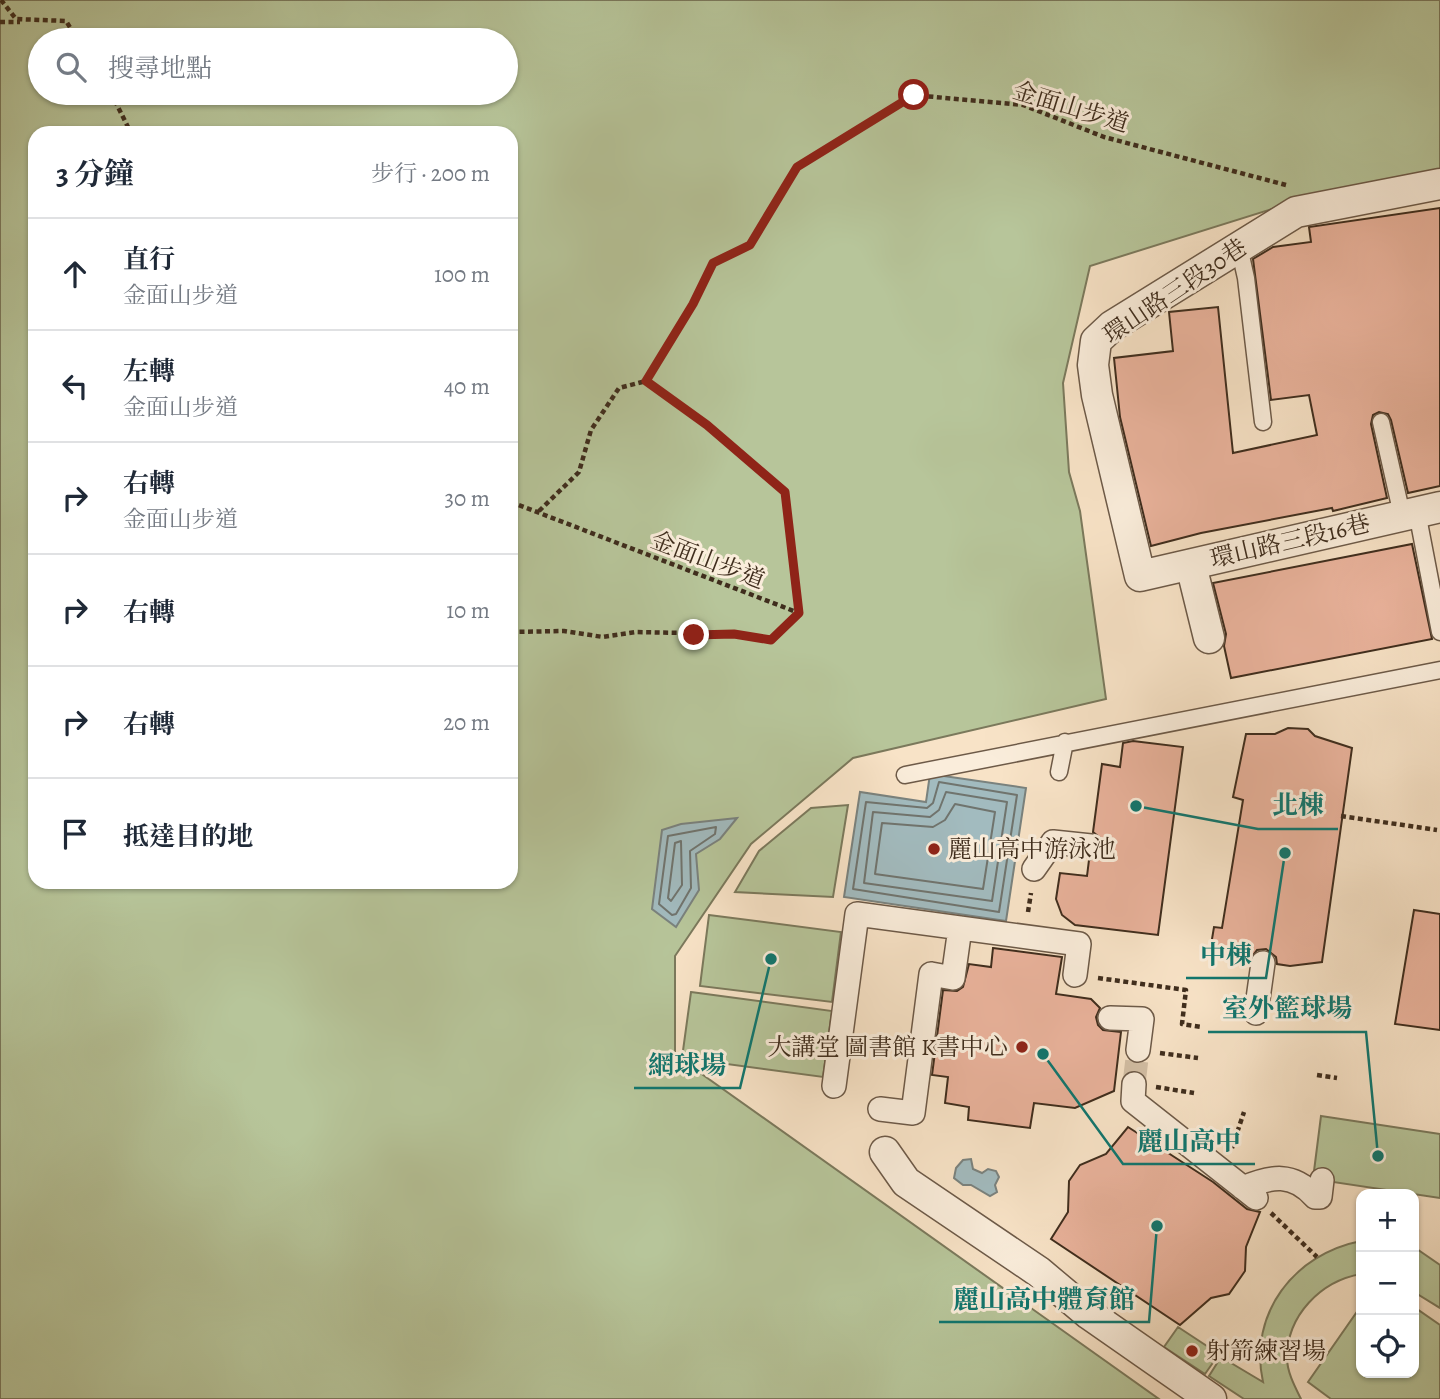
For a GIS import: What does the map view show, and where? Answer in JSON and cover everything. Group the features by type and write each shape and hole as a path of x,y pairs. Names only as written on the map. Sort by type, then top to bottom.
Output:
{"street":[{"name":"環山路三段30巷","path":"1140,576 1097,395 1093,365 1096,341 1112,326 1296,212 1440,184"},
{"name":"環山路三段16巷","path":"1140,576 1420,511"},
{"path":"1191,565 1209,638"},
{"path":"1034,869 1053,842 1091,846"},
{"path":"834,1086 857,914 1079,944 1075,975"},
{"path":"880,1109 913,1113 931,974 953,978 960,929"},
{"path":"1256,1013 1263,962"},
{"path":"1111,1018 1142,1019 1138,1050"},
{"path":"1134,1084 1133,1101 1250,1193 1270,1177 1305,1186 1315,1197 1320,1197 1322,1180"},
{"path":"885,1152 906,1182 1039,1272 1089,1314 1211,1399"}],"lane":[{"path":"1239,247 1248,291 1263,422"},
{"path":"1381,422 1420,511 1440,632"},
{"path":"905,775 1440,670"},
{"path":"1059,772 1065,742"}],"path":[{"path":"1,0 16,19 66,21"},
{"path":"0,22 66,21"},
{"path":"66,21 70,28"},
{"name":"金面山步道","path":"518,504 799,613 785,492 707,425 646,381 693,304 713,263 750,245 797,167 914,95 1023,105 1104,137 1291,187"},
{"path":"117,105 128,126"},
{"path":"539,511 579,472 591,430 619,388 646,381"},
{"path":"518,632 565,631 603,637 636,632 734,634 771,640 799,613"},
{"path":"1341,816 1437,830"},
{"path":"1024,937 1034,869"},
{"path":"1075,975 1186,990 1182,1024 1202,1027"},
{"path":"1138,1050 1198,1058"},
{"path":"1317,1075 1337,1078"},
{"path":"1134,1084 1194,1093"},
{"path":"1220,1168 1244,1112"},
{"path":"1250,1193 1317,1257"}],"green space":[{"path":"0,0 1440,0 1440,171 1288,204 1090,266 1063,383 1069,472 1080,511 1106,699 853,758 751,844 675,956 675,1055 1159,1399 0,1399"},
{"path":"848,805 833,897 735,892 759,851 811,808"},
{"path":"709,915 841,932 832,1002 700,986"},
{"path":"691,992 832,1011 823,1077 682,1058"},
{"path":"1321,1116 1440,1134 1440,1198 1419,1195 1419,1189 1380,1189 1313,1179"},
{"path":"1356,1242 1356,1275 1333,1284 1309,1302 1293,1328 1289,1342 1287,1363 1301,1399 1244,1399 1209,1376 1221,1357 1263,1382 1260,1357 1263,1333 1270,1311 1281,1291 1297,1273 1315,1259"},
{"path":"1419,1250 1440,1265 1440,1308 1419,1295"},
{"path":"1419,1310 1440,1325 1440,1399 1331,1399 1308,1382 1356,1313 1356,1378 1419,1378"},
{"name":"射箭練習場","path":"1178,1327 1219,1354 1205,1374 1164,1347"}],"water":[{"name":"麗山高中游泳池","path":"930,774 1026,788 1006,921 844,897 860,792 926,802"},
{"path":"737,818 720,839 696,854 699,890 676,927 652,909 662,830 681,824"},
{"path":"971,1159 973,1169 982,1173 988,1169 996,1171 999,1177 995,1185 997,1192 990,1196 971,1185 963,1185 954,1178 956,1168 963,1160"}],"building":[{"path":"1440,208 1440,486 1408,493 1391,420 1388,414 1379,412 1373,415 1371,424 1387,498 1333,511 1332,508 1201,533 1151,546 1120,417 1114,358 1173,351 1169,312 1218,307 1233,453 1317,435 1309,395 1271,400 1253,259 1273,247 1311,242 1309,227"},
{"path":"1412,544 1432,639 1231,678 1224,646 1226,634 1213,583"},
{"path":"1288,728 1308,729 1315,736 1352,748 1322,962 1290,966 1277,964 1276,957 1266,949 1257,950 1249,961 1210,951 1214,927 1222,928 1243,800 1233,797 1246,734 1275,734"},
{"path":"1133,741 1183,747 1158,935 1075,925 1062,915 1056,899 1060,873 1087,876 1089,860 1103,854 1104,841 1093,832 1102,764 1120,767 1123,743"},
{"path":"1414,910 1440,914 1440,1030 1395,1024"},
{"name":"大講堂 圖書館 K書中心","path":"993,948 1062,957 1056,994 1091,999 1100,1008 1096,1017 1098,1025 1103,1030 1121,1032 1114,1091 1075,1108 1034,1103 1030,1128 968,1120 969,1107 945,1103 948,1077 932,1075 943,990 957,991 963,987 969,964 991,967"},
{"path":"1128,1127 1213,1182 1247,1209 1260,1212 1246,1247 1245,1271 1229,1294 1211,1298 1180,1325 1051,1239 1068,1212 1069,1181 1080,1165 1106,1154"}],"tunnel":[{"path":"1134,1084 1138,1050"}],"place":[{"name":"北棟","path":"1136,806"},
{"name":"麗山高中游泳池","path":"934,849"},
{"name":"中棟","path":"1285,853"},
{"name":"網球場","path":"771,959"},
{"name":"大講堂 圖書館 K書中心","path":"1022,1047"},
{"name":"麗山高中","path":"1043,1054"},
{"name":"室外籃球場","path":"1378,1156"},
{"name":"麗山高中體育館","path":"1157,1226"},
{"name":"射箭練習場","path":"1192,1351"}],"route":[{"path":"694,635 734,634 771,640 799,613 785,492 707,425 646,381 693,304 713,263 750,245 797,167 914,95"}]}
